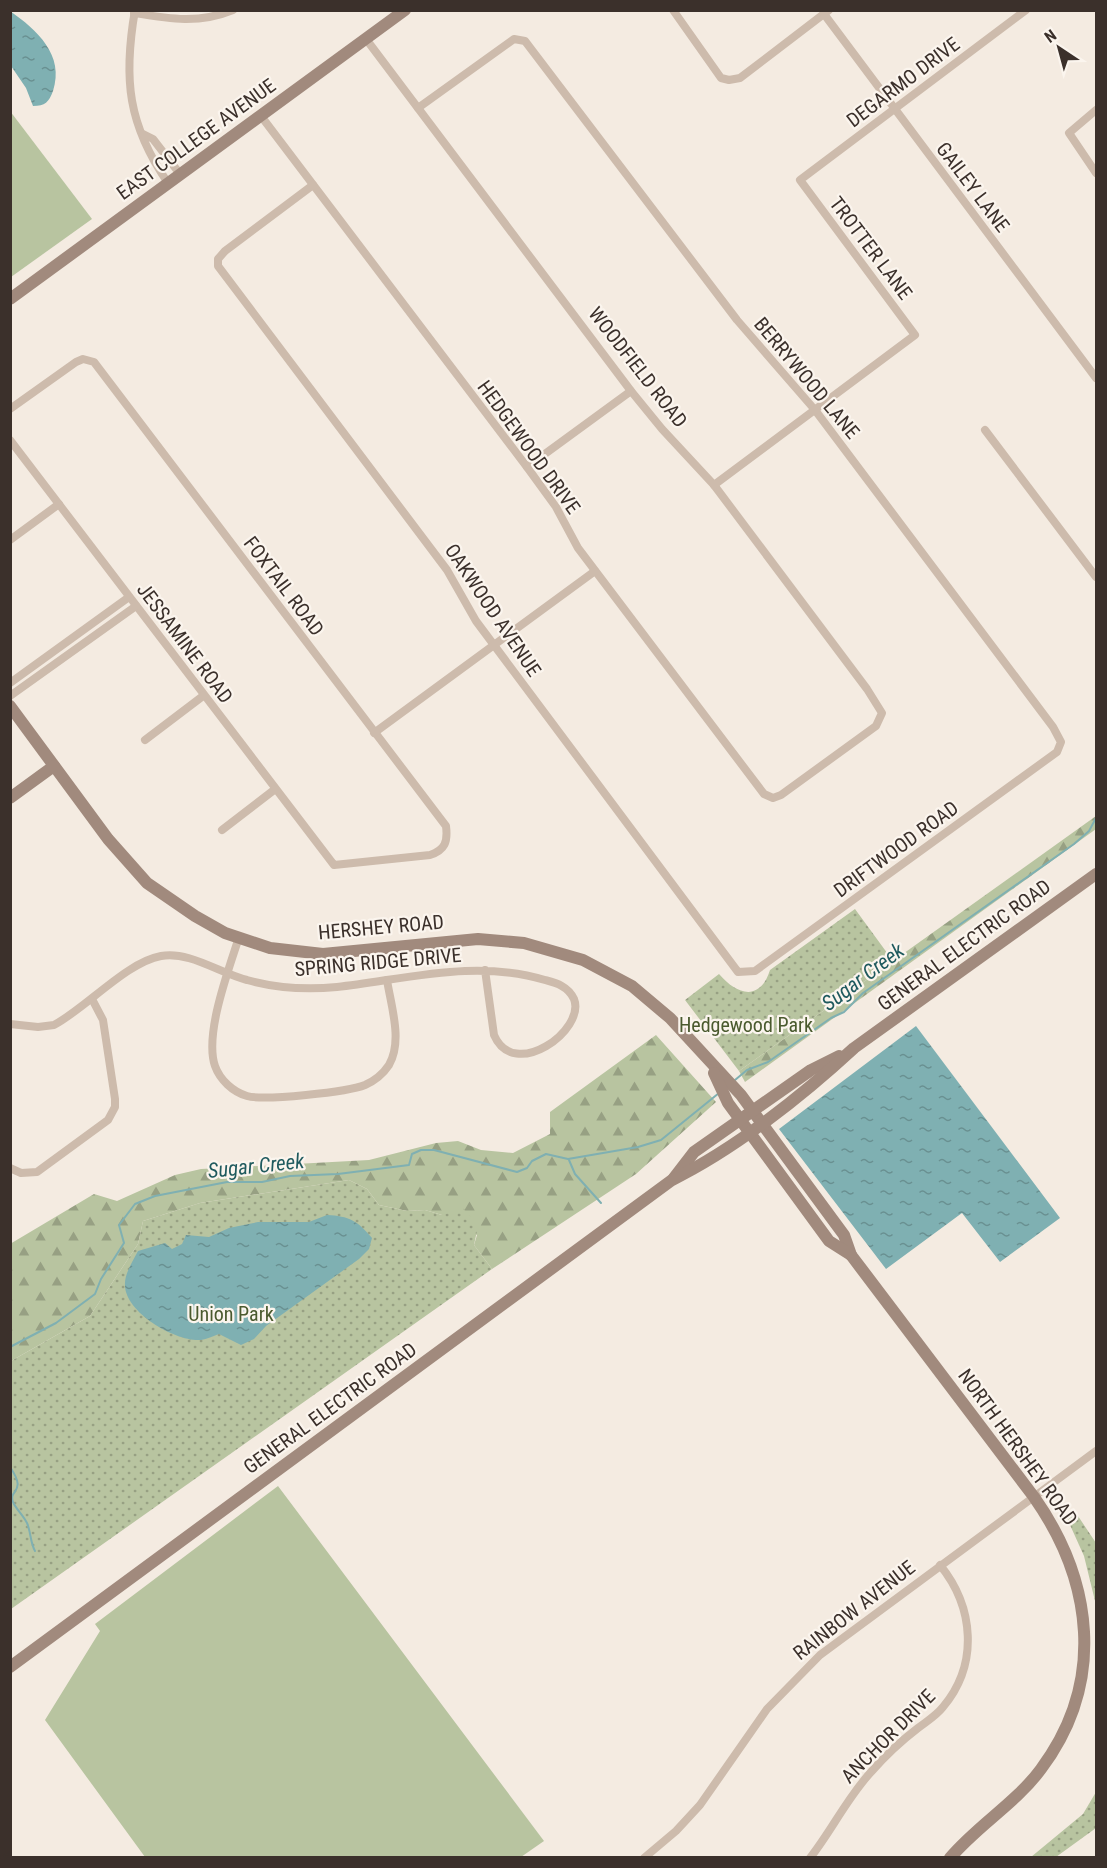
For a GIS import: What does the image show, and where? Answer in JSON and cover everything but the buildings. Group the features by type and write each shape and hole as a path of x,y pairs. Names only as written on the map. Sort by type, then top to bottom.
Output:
{"main road":[{"name":"EAST COLLEGE AVENUE","path":"10,299 405,10"},
{"name":"HERSHEY ROAD","path":"10,706 108,839 147,883 195,916 239,938 270,948 323,954 478,939 524,943 583,960 632,986 670,1018 741,1095 761,1122"},
{"path":"10,798 54,766"},
{"name":"GENERAL ELECTRIC ROAD","path":"10,1667 672,1180 703,1165 819,1080 854,1048 1096,874"},
{"name":"GENERAL ELECTRIC ROAD","path":"672,1180 694,1152 739,1119 811,1070 854,1048"},
{"name":"HERSHEY ROAD","path":"710,1064 728,1103 739,1119"},
{"name":"NORTH HERSHEY ROAD","path":"739,1119 829,1241 851,1255"},
{"name":"NORTH HERSHEY ROAD","path":"761,1122 844,1235 851,1255 1055,1527 1070,1558 1079,1587 1083,1622 1083,1657 1079,1688 1069,1720 1041,1768 1010,1802 950,1857"}],"street":[{"path":"168,183 144,146 143,134 128,85 128,62 134,12 180,20 199,20 233,10"},
{"path":"673,10 721,78 729,80 740,78 826,12"},
{"name":"DEGARMO DRIVE","path":"800,180 1026,10"},
{"name":"GAILEY LANE","path":"826,12 894,109 1096,378"},
{"name":"BERRYWOOD LANE","path":"418,108 501,48 520,38 535,51 744,329 815,410 1053,727 1061,745"},
{"name":"WOODFIELD ROAD","path":"366,39 631,391 662,429 714,485 880,707 882,715 876,726 781,795 770,797"},
{"path":"1096,110 1069,133 1096,173"},
{"name":"HEDGEWOOD DRIVE","path":"261,116 527,467 556,507 578,548 752,780 770,797"},
{"path":"143,134 153,139 180,174"},
{"name":"TROTTER LANE","path":"800,180 915,335 815,410"},
{"name":"OAKWOOD AVENUE","path":"313,185 225,251 218,260 219,266 447,570 476,621 738,972 745,974"},
{"name":"FOXTAIL ROAD","path":"10,409 76,362 89,360 98,366 446,826 447,836 440,852 334,865"},
{"path":"527,467 631,391"},
{"path":"714,485 815,410"},
{"path":"985,430 1095,572"},
{"name":"JESSAMINE ROAD","path":"10,440 274,790 334,865"},
{"path":"10,540 59,504"},
{"path":"374,733 596,571"},
{"path":"10,683 129,597"},
{"path":"10,696 136,606"},
{"path":"55,650 62,659"},
{"path":"145,740 203,696"},
{"name":"DRIFTWOOD ROAD","path":"745,974 755,971 935,842 1057,752 1061,745"},
{"path":"222,830 274,790"},
{"path":"239,938 221,992 213,1057 216,1067 228,1085 245,1096 255,1098 357,1088 382,1074 393,1055 395,1045 387,980"},
{"name":"SPRING RIDGE DRIVE","path":"10,1024 38,1027 54,1024 141,963 161,956 183,956 227,974 270,985 294,988 337,987 453,971 485,970 525,975 565,988 574,1001 575,1016 572,1024 533,1052 517,1055 502,1049 494,1035 485,970"},
{"path":"10,1168 21,1173 37,1172 113,1114 115,1099 104,1020 92,999"},
{"name":"RAINBOW AVENUE","path":"644,1857 676,1831 700,1805 750,1732 796,1677 852,1628 1096,1451"},
{"name":"ANCHOR DRIVE","path":"810,1857 865,1778 897,1746 943,1708 962,1674 969,1638 968,1618 955,1584 940,1565"}],"green space":[{"path":"10,111 92,219 11,277 10,277"},
{"path":"1096,816 1096,829 745,1082 739,1071"},
{"name":"Hedgewood Park","path":"855,909 893,961 739,1071 685,1000 719,974 733,987 748,992 754,991 766,980 770,970"},
{"path":"656,1035 716,1102 636,1174 492,1269 474,1245 477,1235 442,1215 425,1210 407,1211 379,1205 367,1189 349,1180 200,1203 143,1221 138,1244 90,1316 11,1361 10,1244 94,1194 117,1201 175,1175 201,1169 369,1160 436,1143 458,1141 481,1150 513,1153 550,1134 550,1112"},
{"name":"Union Park","path":"349,1180 367,1189 379,1205 407,1211 425,1210 442,1215 463,1208 478,1226 474,1245 492,1269 11,1609 11,1361 90,1316 138,1244 143,1221 200,1203"},
{"path":"278,1486 544,1841 521,1857 145,1857 45,1720 100,1631 95,1624"},
{"path":"1074,1510 1096,1543 1096,1605 1084,1556 1066,1516"},
{"path":"1096,1792 1096,1828 1056,1857 1031,1857 1083,1814"}],"water":[{"path":"10,11 39,35 52,55 56,78 53,91 44,104 33,106 26,88 11,66"},
{"path":"916,1026 1060,1218 1000,1262 962,1213 886,1269 779,1129"},
{"path":"327,1215 347,1218 362,1227 372,1238 369,1249 359,1259 266,1326 254,1339 241,1345 219,1334 201,1340 166,1331 143,1315 128,1296 125,1286 126,1277 138,1251 165,1243 172,1249 182,1244 186,1235 209,1237 229,1228 258,1222 309,1222"}],"waterway":[{"name":"Sugar Creek","path":"735,1080 747,1070 768,1062 831,1018 844,1012 863,993 1074,844 1089,831 1096,818"},
{"name":"Sugar Creek","path":"10,1347 56,1323 95,1294 101,1279 124,1243 119,1225 135,1204 155,1196 227,1182 262,1182 290,1176 338,1174 409,1165 412,1154 421,1150 434,1150 517,1172 527,1168 532,1161 546,1154 568,1159 638,1147 661,1140 719,1093"},
{"name":"Sugar Creek","path":"569,1160 575,1174 601,1203"},
{"path":"10,1467 18,1486 12,1498 13,1502 27,1523 35,1551"}]}
